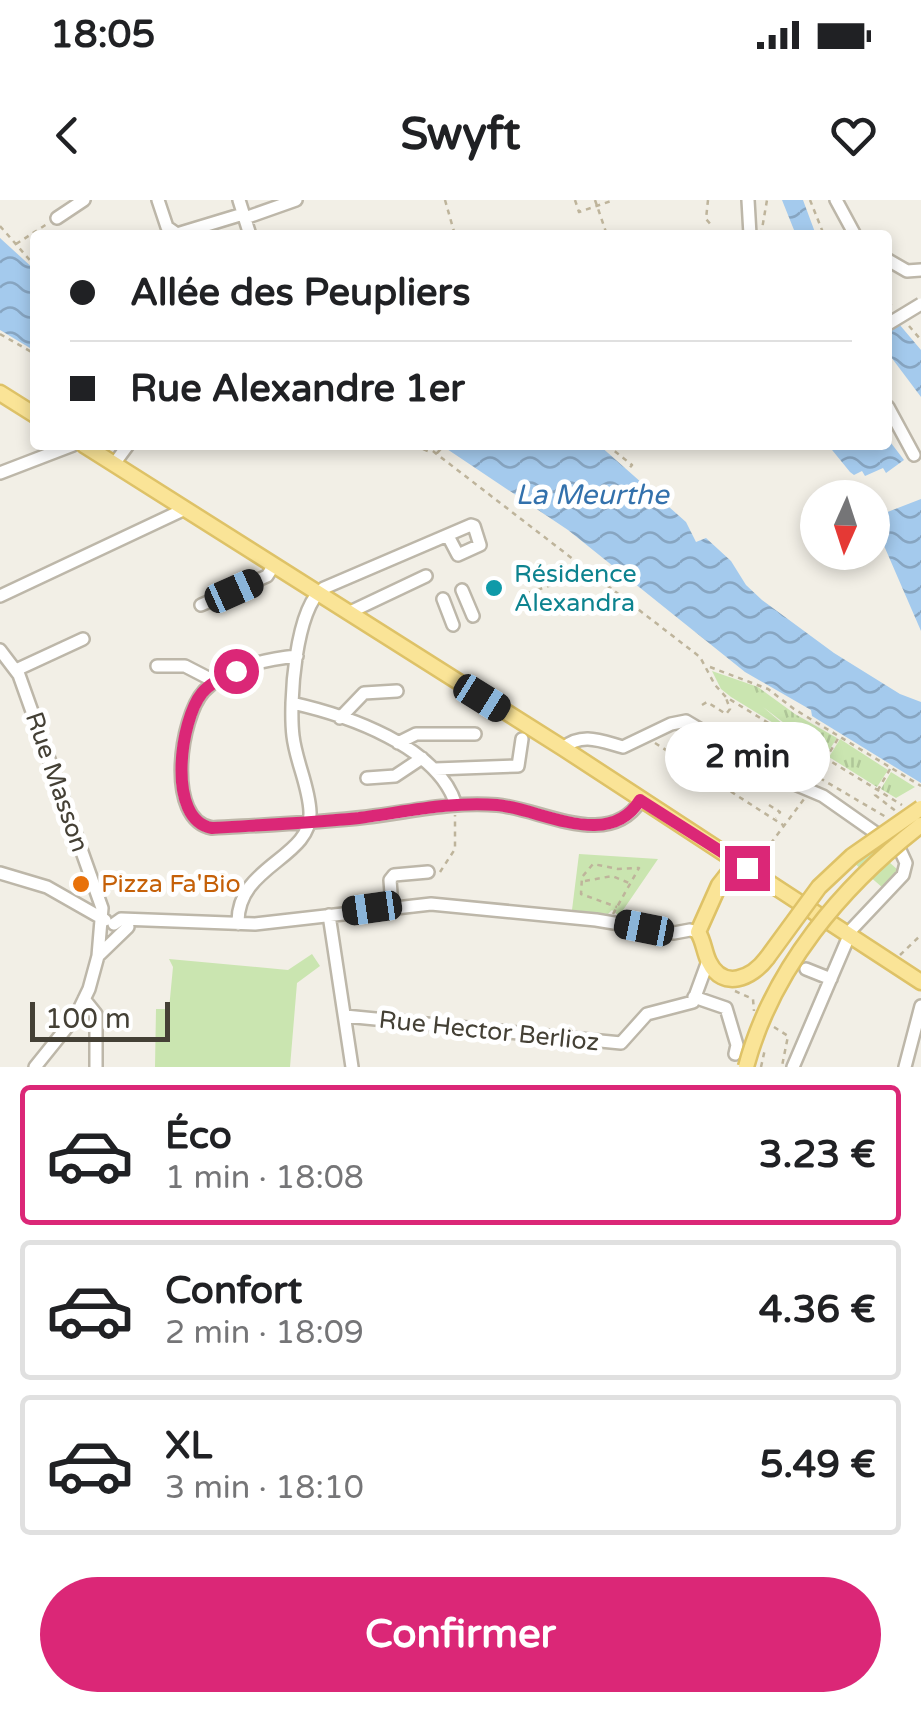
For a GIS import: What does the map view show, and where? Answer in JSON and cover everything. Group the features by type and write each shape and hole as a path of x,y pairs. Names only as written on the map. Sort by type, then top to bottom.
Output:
{"main road":[{"path":"0,393 30,412"},
{"path":"92,450 916,979"},
{"path":"737,862 724,878 698,932 708,961 718,975 736,980 755,972 829,877 914,808"},
{"path":"746,1067 776,990 817,928 868,871 921,825"},
{"path":"713,846 724,878"}],"street":[{"path":"57,218 84,200"},
{"path":"158,200 171,230"},
{"path":"238,200 248,230"},
{"path":"196,230 296,200"},
{"path":"748,200 750,230"},
{"path":"836,200 853,230"},
{"path":"892,262 904,270 921,270"},
{"path":"892,322 921,304"},
{"path":"892,414 914,455"},
{"path":"0,473 60,450"},
{"path":"114,464 124,450"},
{"path":"0,596 185,509"},
{"path":"238,924 246,889 301,839 310,822 292,732 292,703 297,656 308,608 316,592 448,536"},
{"path":"202,605 266,576 274,565"},
{"path":"348,613 426,576"},
{"path":"462,590 473,616"},
{"path":"443,599 454,625"},
{"path":"16,670 83,639"},
{"name":"Rue Masson","path":"0,651 16,670 98,897 115,923 76,1016 35,1067"},
{"path":"297,656 246,666 201,694 185,744 182,794 192,818 201,826 310,822 456,805 520,808 586,825 623,819 640,800"},
{"path":"156,666 185,666 216,682"},
{"path":"340,718 364,693 398,691"},
{"path":"292,703 398,743 435,769 449,786 456,805"},
{"path":"567,752 567,743 594,738 623,747 679,721 692,723 785,780 823,796 900,850 905,859 903,875 849,935 793,1067"},
{"path":"398,743 416,734 475,734"},
{"path":"435,769 518,766 522,738"},
{"path":"367,778 394,776 422,758"},
{"path":"392,906 390,880 394,874 428,872"},
{"path":"0,873 47,887 115,923"},
{"path":"98,956 115,923 122,919 238,924 392,906 446,904 613,922 674,933 698,932"},
{"path":"329,915 352,1067"},
{"path":"708,961 694,997 726,1008 737,1044 736,1054"},
{"path":"806,969 831,979"},
{"name":"Rue Hector Berlioz","path":"345,1016 616,1044 624,1042 647,1014 689,1005 694,997"},
{"path":"81,1002 96,1014 96,1067"},
{"path":"905,1067 921,1006"}],"path":[{"path":"445,200 454,230"},
{"path":"575,200 579,212 615,200"},
{"path":"595,200 605,230"},
{"path":"708,200 706,219 712,226"},
{"path":"762,230 767,200"},
{"path":"810,200 822,230"},
{"path":"38,230 57,218"},
{"path":"0,226 30,260"},
{"path":"15,244 30,235"},
{"path":"0,334 30,351"},
{"path":"426,450 436,454"},
{"path":"432,450 707,666 768,689 921,786"},
{"path":"436,454 440,450"},
{"path":"613,450 632,466 628,470"},
{"path":"528,593 591,572"},
{"path":"707,666 714,685 726,697 878,791 914,808"},
{"path":"702,704 707,702 726,714 730,709 726,697"},
{"path":"646,736 784,826"},
{"path":"759,876 766,856 773,856 768,848 810,791 840,736"},
{"path":"878,791 891,768"},
{"path":"818,776 892,821"},
{"path":"769,804 780,812 775,820"},
{"path":"428,872 442,872 455,848 456,805"},
{"path":"613,916 638,867 618,869 596,863 585,872 584,897 617,907"},
{"path":"582,881 612,876 630,884"},
{"path":"98,897 122,882"},
{"path":"892,962 921,935"},
{"path":"788,1036 794,1032"}],"green space":[{"path":"712,671 758,687 837,738 826,755 763,707 804,742 731,697 721,689"},
{"path":"840,739 888,770 877,787 829,757"},
{"path":"891,772 915,787 896,798 881,789"},
{"path":"870,845 898,870 883,888 854,863"},
{"path":"579,854 658,859 619,916 612,910 608,914 572,910"},
{"path":"312,954 320,966 297,983 290,1067 155,1067 156,1009 169,1009 173,967 169,959 288,970"}],"water":[{"path":"782,200 803,200 814,230 794,230"},
{"path":"0,238 30,265 30,348 0,330"},
{"path":"892,316 921,350 921,397 892,358"},
{"path":"892,444 904,460 886,473 883,468 865,476 862,471 854,475 832,450 892,450"},
{"name":"La Meurthe","path":"448,450 605,450 686,522 696,542 706,538 731,561 746,585 762,600 834,653 900,694 921,702 921,783 812,716 811,710 745,672 568,530"},
{"path":"921,499 921,631 890,560 890,511"}],"place":[{"name":"Résidence Alexandra","path":"494,588"},
{"name":"Pizza Fa'Bio","path":"81,884"}],"route":[{"path":"236,671 201,694 187,732 182,794 192,818 206,828 310,822 475,804 520,808 586,825 623,819 640,800 747,868"}]}
